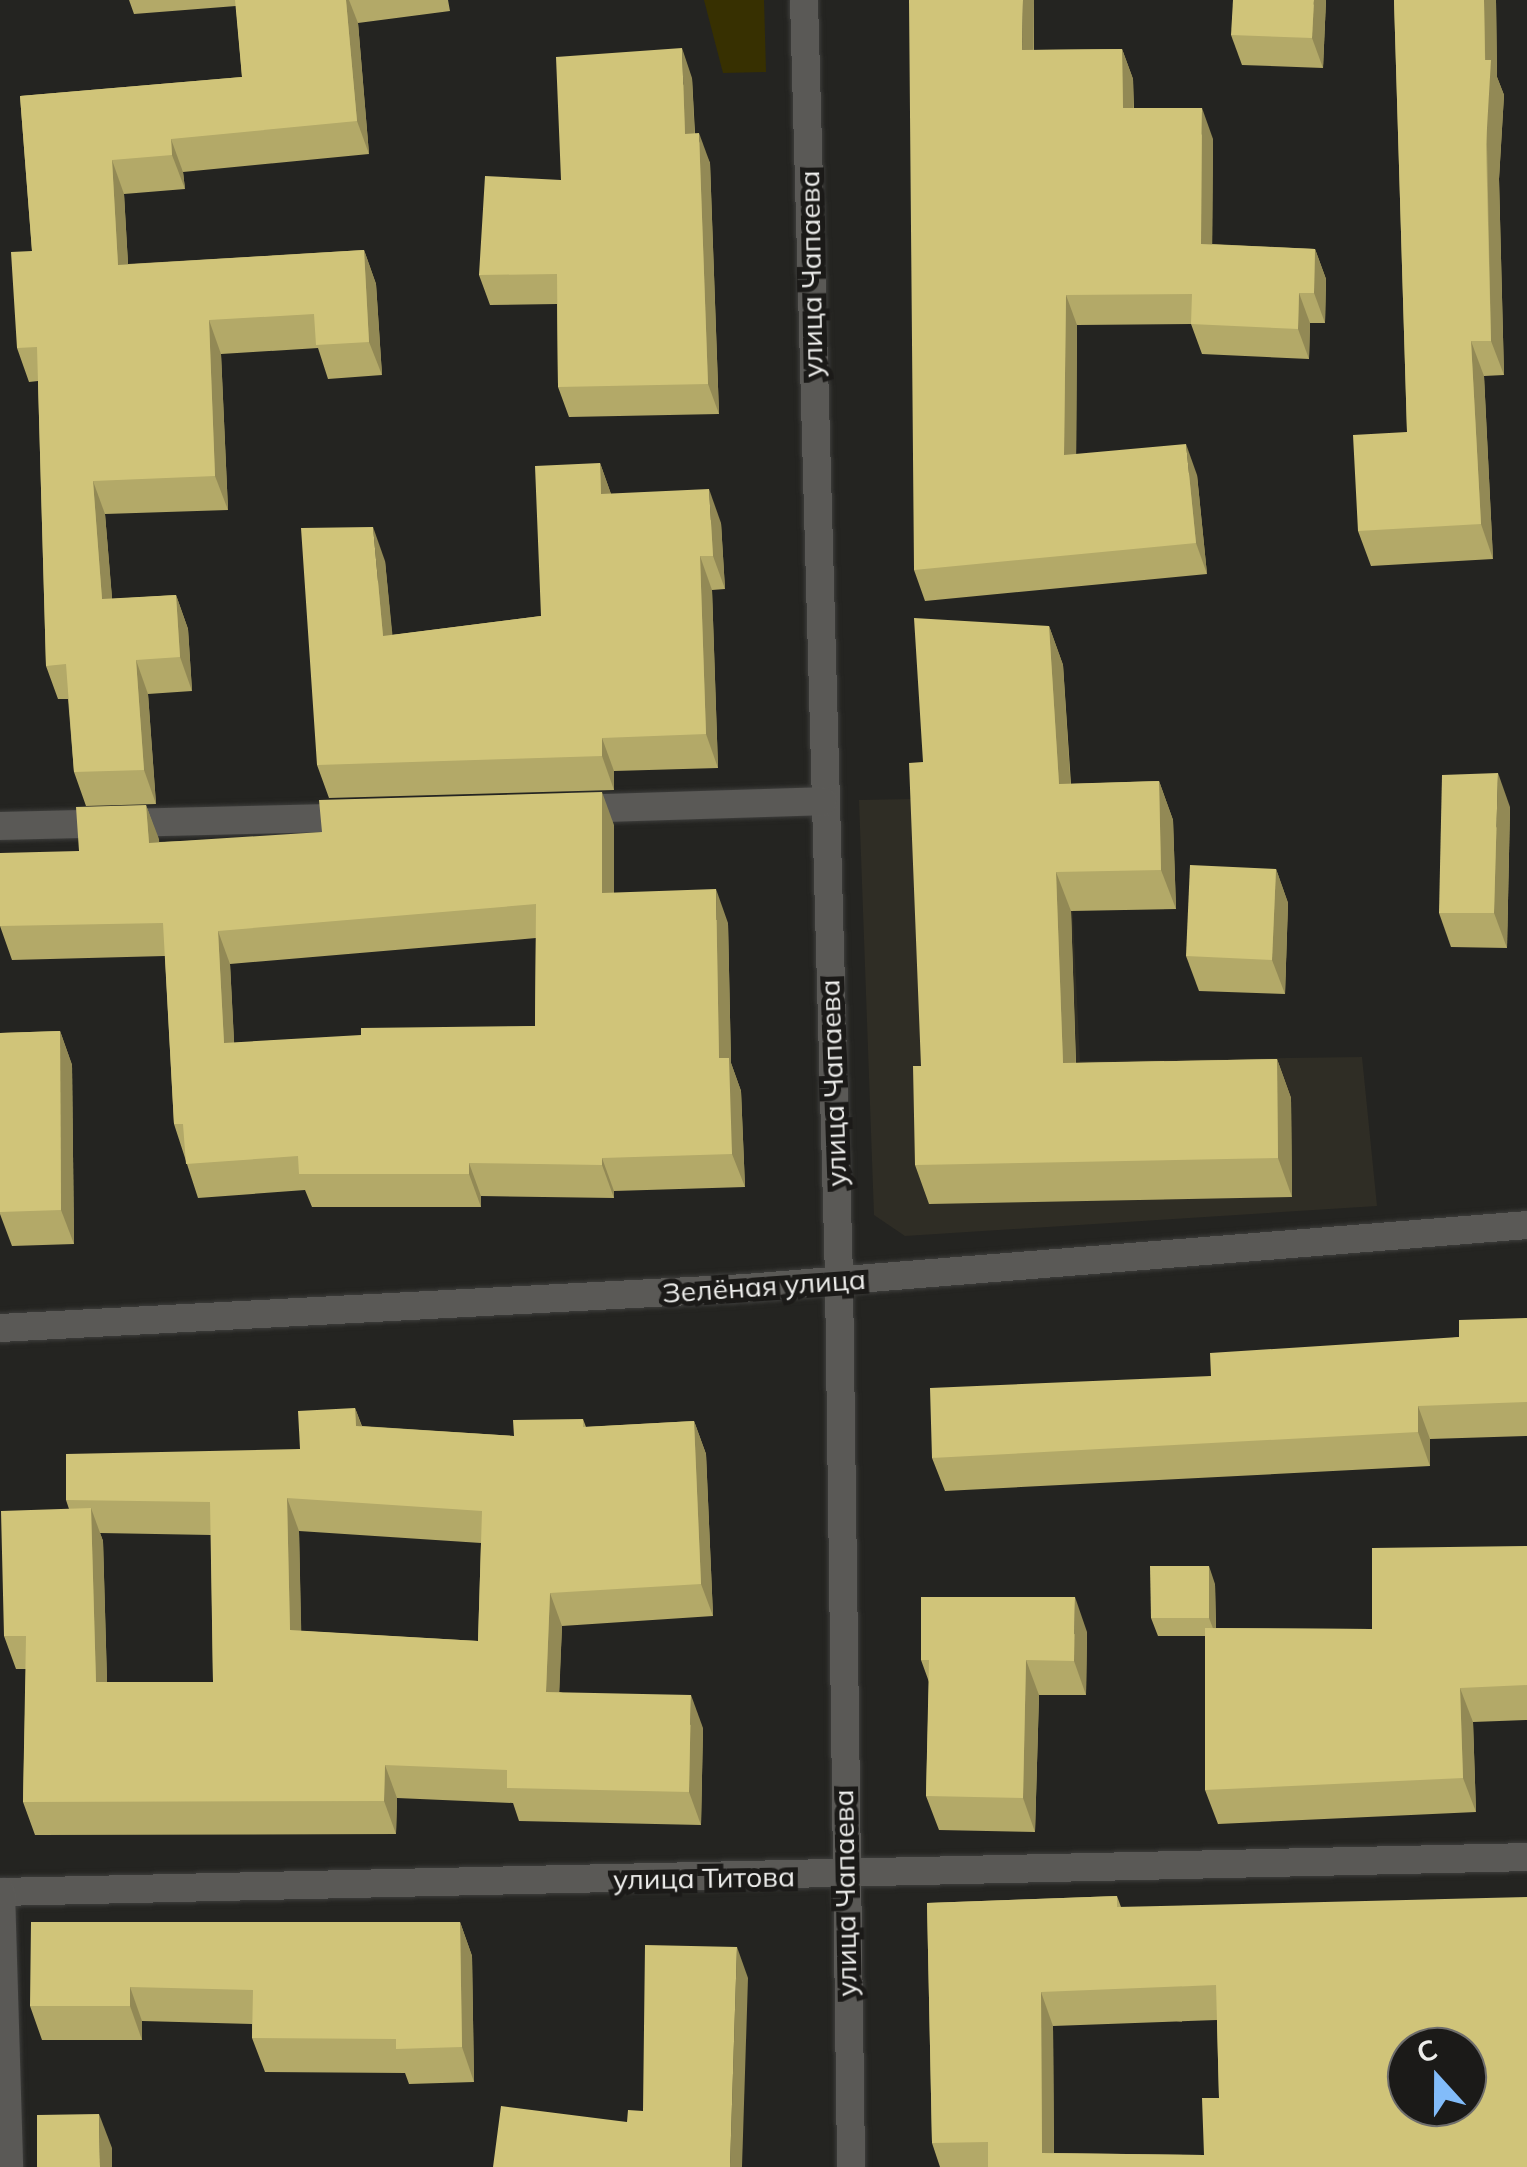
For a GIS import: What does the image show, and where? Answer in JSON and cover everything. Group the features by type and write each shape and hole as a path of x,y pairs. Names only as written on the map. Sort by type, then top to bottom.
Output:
{"street":[{"name":"улица Чапаева","path":"804,0 823,802 840,1280 843,1874 850,2167"},
{"path":"545,810 823,802"},
{"path":"0,826 390,816"},
{"name":"Зелёная улица","path":"0,1328 840,1280 1527,1225"},
{"name":"улица Титова","path":"0,1892 1527,1858"},
{"path":"0,1892 9,2167"}],"shaded area":[{"path":"704,0 764,0 766,72 723,73"},
{"path":"1067,796 1080,1061 1362,1057 1377,1206 905,1236 874,1215 859,800"}],"building":[{"path":"235,0 346,0 357,121 171,139 172,155 112,160 118,265 364,250 369,342 316,345 314,314 209,320 215,476 93,481 102,599 176,595 180,657 136,660 144,770 74,772 66,664 46,666 37,347 17,348 11,252 32,251 20,96 242,77"},
{"path":"909,0 1023,0 1022,50 1122,49 1123,108 1202,108 1201,244 1315,249 1314,293 1299,293 1298,329 1191,324 1192,294 1066,295 1064,455 1186,444 1196,543 914,570"},
{"path":"1233,0 1314,0 1312,38 1231,35"},
{"path":"1394,0 1484,0 1485,60 1491,60 1486,145 1491,341 1471,341 1481,524 1358,531 1353,435 1407,432"},
{"path":"682,48 685,134 699,133 708,384 558,387 557,274 479,275 485,176 561,180 556,57"},
{"path":"600,463 601,494 709,489 713,556 700,556 706,734 602,738 602,756 317,765 301,528 373,527 383,636 541,616 535,466"},
{"path":"914,618 1049,626 1059,784 1159,781 1161,870 1056,872 1063,1063 1277,1059 1278,1158 915,1165 913,1066 921,1066 909,763 923,762"},
{"path":"1498,773 1494,913 1439,913 1442,775"},
{"path":"602,792 602,893 716,889 719,1058 729,1058 732,1154 602,1158 602,1165 469,1163 469,1174 299,1174 298,1156 186,1164 183,1124 174,1124 163,923 0,926 0,853 79,851 76,807 146,805 149,843 322,832 319,800","holes":["536,904 535,1026 361,1028 361,1035 224,1043 218,931"]},
{"path":"1190,865 1276,869 1272,960 1186,956"},
{"path":"60,1031 61,1210 0,1212 0,1033"},
{"path":"1527,1318 1527,1402 1418,1406 1418,1432 932,1458 930,1388 1211,1376 1210,1353 1459,1337 1459,1320"},
{"path":"355,1408 356,1426 514,1436 513,1420 583,1419 583,1427 694,1421 701,1584 550,1593 546,1692 691,1695 689,1792 507,1788 507,1770 385,1765 384,1801 23,1802 26,1636 4,1636 1,1511 91,1508 96,1682 213,1682 210,1502 66,1500 66,1454 300,1449 298,1411","holes":["287,1498 482,1511 478,1641 290,1630"]},
{"path":"1527,1546 1527,1685 1460,1688 1463,1778 1205,1790 1205,1628 1372,1629 1372,1548"},
{"path":"1150,1566 1209,1566 1209,1618 1151,1618"},
{"path":"921,1597 1075,1597 1074,1661 1026,1660 1023,1798 926,1796 929,1660 921,1660"},
{"path":"1117,1896 1117,1907 1527,1897 1527,2167 988,2167 988,2142 932,2143 927,1903","holes":["1216,1985 1219,2098 1202,2098 1204,2155 1042,2153 1041,1992"]},
{"path":"31,1922 460,1922 462,2047 396,2049 396,2039 252,2038 253,1990 130,1987 130,2006 30,2006"},
{"path":"645,1945 737,1947 730,2167 493,2167 501,2106 627,2122 628,2110 643,2111"},
{"path":"99,2114 100,2167 37,2167 37,2115"}]}
